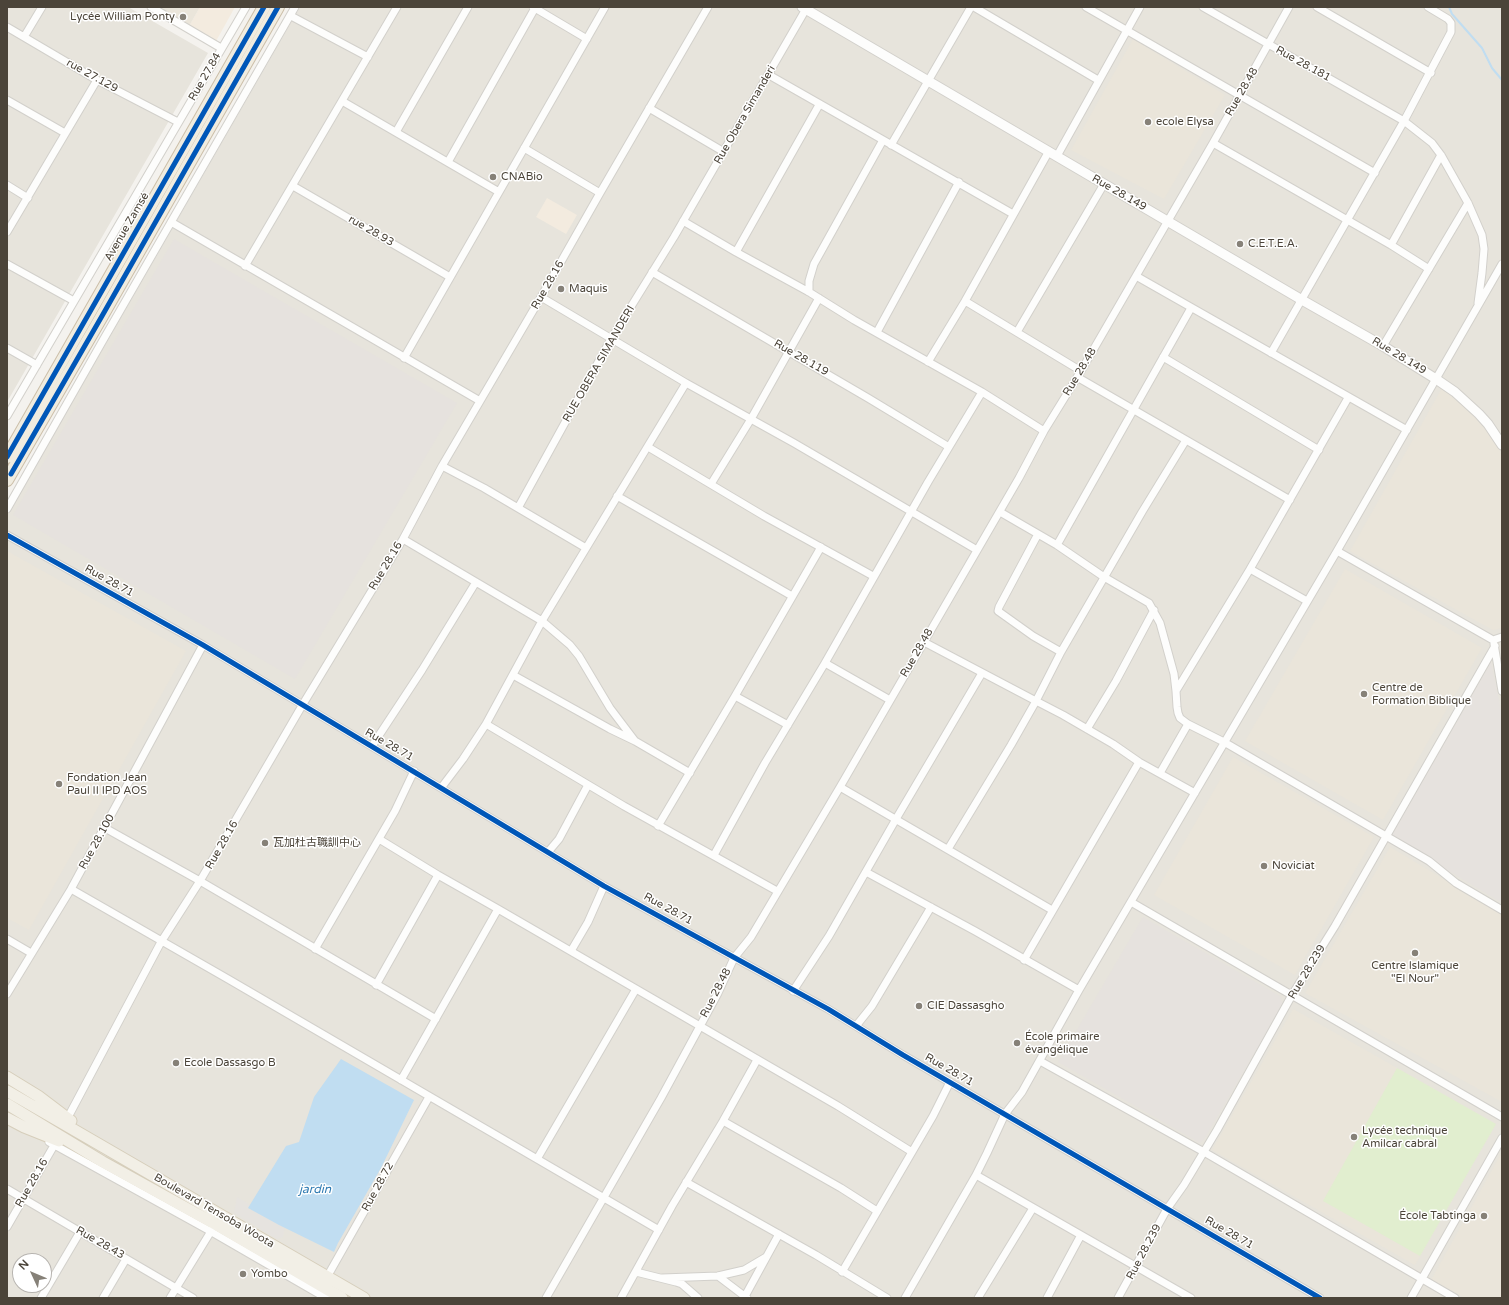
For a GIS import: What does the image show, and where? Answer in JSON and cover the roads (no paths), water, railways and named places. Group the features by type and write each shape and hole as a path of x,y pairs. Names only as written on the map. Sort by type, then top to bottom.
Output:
{"highway":[{"name":"Avenue Zamsé","path":"7,457 264,7"},
{"name":"Avenue Zamsé","path":"9,477 278,7"}],"main road":[{"path":"7,1077 38,1096 61,1132"},
{"path":"7,1091 61,1132"},
{"path":"7,1104 61,1132"},
{"path":"7,1118 24,1127 61,1132"},
{"name":"Boulevard Tensoba Woota","path":"61,1132 110,1151 320,1288 364,1298"},
{"name":"Boulevard Tensoba Woota","path":"61,1132 103,1162 213,1228 320,1288 342,1298"}],"street":[{"path":"24,37 42,7"},
{"path":"151,7 221,48"},
{"name":"Rue 27.84","path":"7,416 246,7"},
{"path":"7,509 170,222 295,7"},
{"path":"245,266 397,7"},
{"path":"396,132 468,7"},
{"path":"404,358 605,7"},
{"name":"Rue 28.16","path":"7,1227 61,1132 161,942 200,881 303,704 403,539 442,466 708,7"},
{"path":"891,145 972,7 1098,80"},
{"path":"1086,7 1375,173"},
{"path":"928,362 965,301 1013,214 1098,80 1140,7"},
{"name":"Rue 28.181","path":"1203,7 1268,45 1404,120 1424,136 1441,155 1468,203 1482,235 1484,249 1477,307"},
{"name":"Rue 28.48","path":"546,1298 661,1098 718,993 734,958 751,936 840,787 1000,512 1044,431 1079,374 1213,143 1289,7"},
{"path":"1317,7 1431,73"},
{"path":"1271,352 1375,173 1431,73 1451,32 1452,27 1448,19 1428,7"},
{"path":"448,162 534,8 587,38"},
{"name":"Rue 28.149","path":"804,8 1302,300 1384,346 1455,392 1488,424 1502,445"},
{"name":"Rue Obera Simanderi","path":"683,221 768,75 804,8"},
{"path":"291,16 368,57"},
{"name":"rue 27.129","path":"7,27 97,80 178,122"},
{"path":"768,75 1013,214"},
{"path":"7,232 97,80"},
{"path":"7,100 65,133"},
{"path":"342,101 499,192"},
{"path":"736,252 819,105"},
{"path":"649,108 724,152"},
{"path":"809,292 808,282 814,264 883,140"},
{"path":"1213,143 1391,245 1429,269"},
{"path":"524,148 600,193"},
{"path":"1391,245 1441,155"},
{"path":"877,332 958,182"},
{"path":"1017,332 1104,184"},
{"path":"7,185 28,198"},
{"name":"rue 28.93","path":"293,186 450,277"},
{"path":"1384,346 1468,203"},
{"path":"683,221 982,392 1044,431"},
{"name":"RUE OBERA SIMANDERI","path":"518,508 611,339 683,221"},
{"path":"170,222 480,401"},
{"path":"7,264 74,301"},
{"path":"905,1298 976,1175 1005,1114 1022,1092 1079,990 1263,678 1306,601 1337,551 1502,264"},
{"name":"Rue 28.119","path":"652,272 949,446"},
{"path":"1136,276 1271,352 1348,398 1407,430"},
{"path":"541,297 686,383 977,550"},
{"path":"711,484 751,419 819,298"},
{"path":"965,301 1017,332 1133,409 1290,500"},
{"path":"1057,545 1191,308"},
{"path":"7,348 36,365"},
{"path":"1163,357 1319,450"},
{"path":"441,788 463,759 486,724 542,622 686,383"},
{"path":"714,855 949,446 982,392"},
{"path":"1176,691 1250,569 1348,398"},
{"path":"948,849 1036,701 1061,652 1104,577 1186,440"},
{"path":"648,447 874,576"},
{"path":"442,466 586,548"},
{"path":"617,496 792,596"},
{"path":"1000,512 1057,545 1104,577 1149,603 1160,623 1168,649 1180,718 1188,724 1224,742 1430,861 1456,883 1502,910"},
{"path":"1038,534 998,611 1033,636 1061,652"},
{"name":"Rue 28.71","path":"7,535 203,645 604,886 856,1026 1320,1298"},
{"path":"403,539 542,622 570,645 579,656 610,708 635,741"},
{"path":"658,826 690,774 821,547"},
{"path":"1337,551 1494,643"},
{"path":"1250,569 1306,601"},
{"path":"372,746 422,670 476,582"},
{"path":"1087,729 1116,681 1154,610"},
{"path":"1494,643 1502,637"},
{"path":"924,642 1063,715 1139,762 1195,793"},
{"path":"1494,643 1502,691"},
{"name":"Rue 28.239","path":"1118,1298 1167,1209 1204,1152 1292,995 1335,926 1494,643"},
{"name":"Rue 28.100","path":"7,994 71,889 203,645"},
{"path":"825,663 890,700"},
{"path":"793,991 829,936 982,673"},
{"path":"513,675 610,729 635,741 690,774"},
{"path":"735,696 788,725"},
{"path":"486,724 658,826 714,855 777,891"},
{"path":"1160,773 1188,724"},
{"path":"1024,960 1139,762"},
{"path":"315,949 395,811 414,771"},
{"path":"548,852 558,839 588,785"},
{"path":"840,787 1052,910"},
{"path":"105,828 200,881 436,1019"},
{"path":"379,839 438,875 838,1106 912,1152"},
{"path":"866,872 1079,990"},
{"path":"376,985 438,875"},
{"path":"571,951 588,922 604,886"},
{"path":"71,889 658,1230"},
{"path":"1131,902 1502,1117"},
{"path":"856,1026 872,1006 931,908"},
{"path":"401,1080 498,909"},
{"path":"7,939 31,953"},
{"path":"537,1159 636,989"},
{"path":"621,1298 658,1230 723,1121 757,1060"},
{"path":"1040,1061 1204,1152 1455,1298"},
{"path":"842,1272 933,1116 950,1082"},
{"name":"Rue 28.72","path":"320,1288 429,1097"},
{"path":"723,1121 841,1188 878,1211"},
{"path":"61,1132 213,1228 170,1298"},
{"path":"1411,1298 1502,1138"},
{"path":"976,1175 1191,1298"},
{"path":"686,1182 887,1298"},
{"name":"Rue 28.43","path":"7,1189 193,1298"},
{"path":"978,1298 1033,1208"},
{"path":"41,1298 80,1232"},
{"path":"718,1276 745,1297 778,1234"},
{"path":"1047,1298 1081,1236"},
{"path":"662,1278 718,1276 744,1270 766,1257"},
{"path":"103,1298 126,1259"},
{"path":"636,1272 682,1284 698,1298"},
{"path":"320,1288 326,1298"}],"water":[{"name":"jardin","path":"341,1059 414,1100 381,1168 334,1252 248,1208 286,1146 299,1142 314,1097"}],"waterway":[{"path":"1449,7 1452,14 1482,48 1492,68 1502,80"}],"place":[{"name":"Lycée William Ponty","path":"183,17"},
{"name":"ecole Elysa","path":"1148,122"},
{"name":"CNABio","path":"493,177"},
{"name":"C.E.T.E.A.","path":"1240,244"},
{"name":"Maquis","path":"561,289"},
{"name":"Centre de Formation Biblique","path":"1364,694"},
{"name":"Fondation Jean Paul II IPD AOS","path":"59,784"},
{"name":"瓦加杜古職訓中心","path":"265,843"},
{"name":"Noviciat","path":"1264,866"},
{"name":"Centre Islamique \"El Nour\"","path":"1415,953"},
{"name":"CIE Dassasgho","path":"919,1006"},
{"name":"École primaire évangélique","path":"1017,1043"},
{"name":"Ecole Dassasgo B","path":"176,1063"},
{"name":"Lycée technique Amilcar cabral","path":"1354,1137"},
{"name":"École Tabtinga","path":"1484,1216"},
{"name":"Yombo","path":"243,1274"}]}
